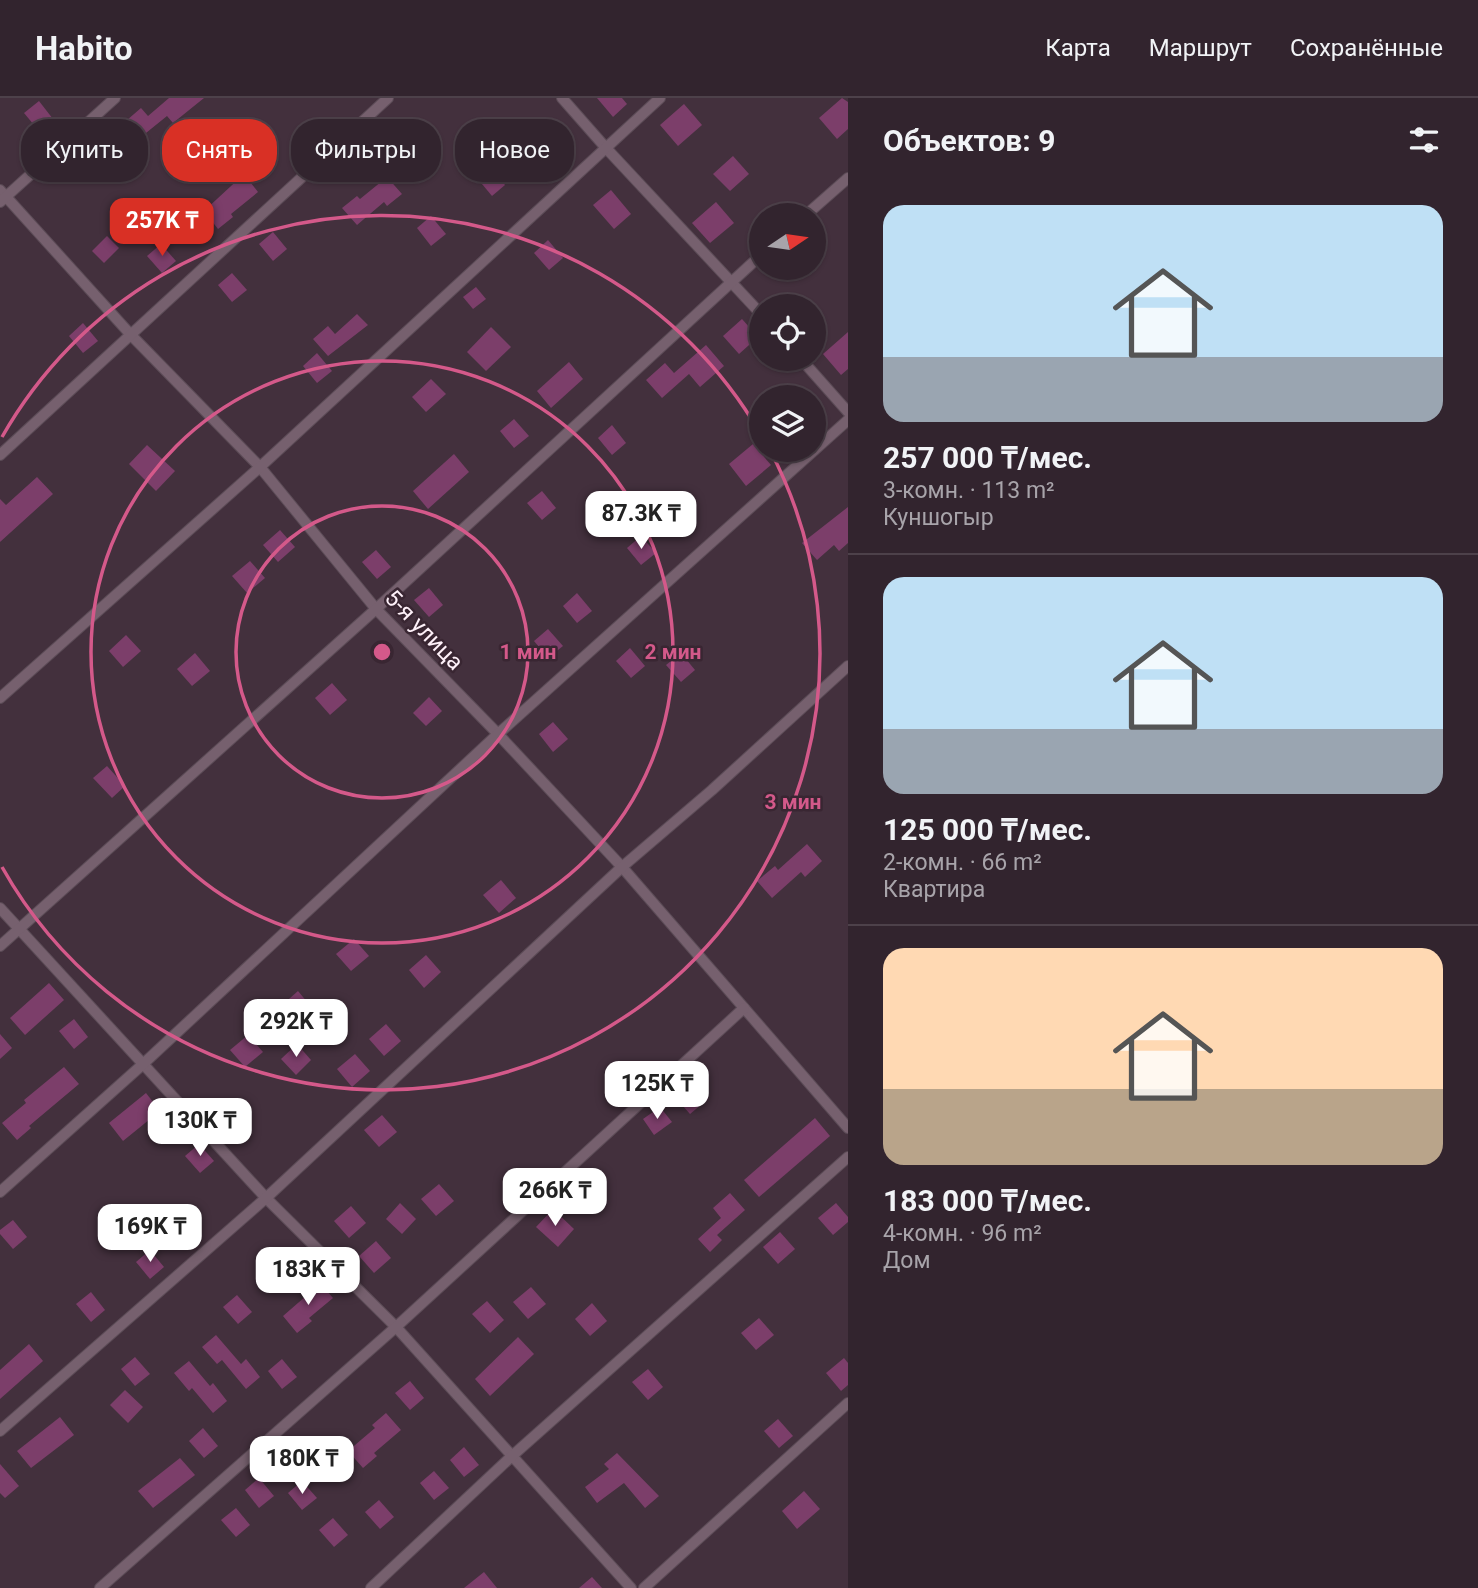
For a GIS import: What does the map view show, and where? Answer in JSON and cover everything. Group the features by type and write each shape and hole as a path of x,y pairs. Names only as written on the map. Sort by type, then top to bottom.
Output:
{"street":[{"path":"2,196 115,98"},
{"path":"0,455 388,98"},
{"path":"562,98 749,300"},
{"path":"0,698 260,467 660,98"},
{"path":"819,203 848,177"},
{"name":"5-я улица","path":"2,196 131,335 260,467 376,608 622,867 848,1128"},
{"path":"0,946 376,608 749,266"},
{"path":"812,371 848,412"},
{"path":"0,1192 142,1065 498,734 848,420"},
{"path":"0,1431 265,1198 622,867 712,790 848,666"},
{"path":"0,908 265,1198 396,1327 631,1588"},
{"path":"100,1588 396,1327 744,1008"},
{"path":"371,1588 512,1457 848,1157"},
{"path":"644,1588 848,1403"}],"building":[{"path":"169,98 204,98 178,119 170,119 167,116 148,131 148,119 128,119 141,108 148,116"},
{"path":"597,98 622,98 627,104 613,117"},
{"path":"842,98 848,102 848,129 837,139 819,118"},
{"path":"39,101 53,119 29,119 24,113"},
{"path":"684,104 702,125 678,146 660,125"},
{"path":"733,156 749,174 730,191 713,174"},
{"path":"235,182 250,182 258,192 231,214 233,217 218,229 204,211"},
{"path":"381,182 391,182 402,194 387,206 384,202 357,225 342,208 357,196 360,199"},
{"path":"480,182 503,182 505,185 492,196"},
{"path":"611,190 631,214 614,229 593,205"},
{"path":"716,202 734,223 710,243 692,223"},
{"path":"431,216 446,234 431,246 417,228"},
{"path":"273,232 287,249 273,261 259,244"},
{"path":"107,236 119,248 104,263 92,251"},
{"path":"548,240 563,258 549,270 534,253"},
{"path":"161,244 176,261 162,273 147,256"},
{"path":"232,273 247,290 232,302 218,285"},
{"path":"476,287 486,299 473,309 463,297"},
{"path":"357,314 368,325 328,356 313,339 328,326 335,334"},
{"path":"742,319 749,327 749,345 739,354 723,336"},
{"path":"83,323 98,341 83,353 69,336"},
{"path":"491,327 511,347 486,371 467,352"},
{"path":"848,332 848,369 841,375 826,358 826,351"},
{"path":"706,345 724,366 700,387 689,374 662,398 646,380 665,363 674,373"},
{"path":"317,353 332,371 317,383 303,366"},
{"path":"569,362 583,379 551,408 537,391"},
{"path":"431,379 446,394 426,412 412,397"},
{"path":"514,419 529,436 514,448 500,431"},
{"path":"612,425 626,443 612,455 598,438"},
{"path":"147,445 175,471 156,491 129,464"},
{"path":"749,447 749,462 768,462 771,465 746,486 729,464"},
{"path":"454,454 469,472 428,509 413,491"},
{"path":"37,477 53,494 0,542 0,499 6,505"},
{"path":"542,491 556,508 542,520 527,503"},
{"path":"848,507 848,543 839,551 834,545 817,560 802,543"},
{"path":"280,530 295,547 278,562 263,545"},
{"path":"641,536 656,553 641,565 627,548"},
{"path":"376,550 391,567 377,579 362,562"},
{"path":"250,561 265,578 247,593 232,576"},
{"path":"429,588 443,605 429,617 414,600"},
{"path":"577,593 592,611 577,623 563,606"},
{"path":"548,629 563,646 548,658 534,641"},
{"path":"126,635 141,651 123,667 109,651"},
{"path":"630,648 645,666 631,678 616,661"},
{"path":"195,653 210,671 192,686 177,669"},
{"path":"681,653 695,670 681,682 666,665"},
{"path":"332,683 347,700 330,715 315,698"},
{"path":"429,697 442,711 426,726 413,713"},
{"path":"553,722 568,739 553,752 539,734"},
{"path":"107,766 125,786 112,798 93,778"},
{"path":"807,844 822,861 805,877 801,872 772,898 757,881 775,866 778,870"},
{"path":"501,880 516,898 499,913 483,895"},
{"path":"354,939 369,956 351,971 336,954"},
{"path":"426,955 441,972 424,988 409,970"},
{"path":"49,983 64,1000 25,1035 10,1018"},
{"path":"298,991 313,1009 296,1024 281,1006"},
{"path":"74,1019 88,1037 74,1049 59,1031"},
{"path":"386,1024 401,1041 384,1056 369,1039"},
{"path":"0,1034 12,1048 0,1059"},
{"path":"248,1035 263,1052 245,1067 230,1050"},
{"path":"297,1044 311,1060 296,1075 281,1059"},
{"path":"355,1054 370,1071 352,1087 337,1069"},
{"path":"64,1067 79,1084 29,1126 31,1128 17,1140 2,1123 26,1103 24,1100"},
{"path":"693,1082 708,1099 690,1114 675,1097"},
{"path":"146,1093 160,1111 123,1141 109,1123"},
{"path":"660,1107 672,1122 654,1135 643,1119"},
{"path":"382,1115 397,1132 379,1147 364,1130"},
{"path":"815,1118 830,1136 759,1197 744,1180"},
{"path":"199,1144 214,1161 200,1173 185,1156"},
{"path":"439,1184 454,1201 436,1216 421,1199"},
{"path":"730,1193 745,1210 717,1235 722,1240 710,1252 698,1239 721,1218 713,1208"},
{"path":"400,1203 416,1219 402,1234 386,1219"},
{"path":"836,1203 848,1217 848,1222 833,1235 818,1218"},
{"path":"351,1206 366,1223 349,1238 334,1221"},
{"path":"553,1209 574,1229 558,1247 536,1227"},
{"path":"165,1214 179,1231 165,1244 150,1226"},
{"path":"13,1220 27,1237 13,1249 0,1234 0,1230"},
{"path":"780,1232 795,1249 778,1264 763,1247"},
{"path":"376,1241 391,1258 374,1273 359,1256"},
{"path":"150,1250 164,1267 150,1279 136,1262"},
{"path":"318,1281 333,1298 309,1318 312,1321 297,1333 283,1316 306,1296 304,1293"},
{"path":"531,1287 546,1304 528,1319 513,1302"},
{"path":"91,1292 105,1310 91,1322 76,1304"},
{"path":"237,1295 252,1312 238,1324 223,1307"},
{"path":"487,1301 504,1320 490,1333 472,1314"},
{"path":"592,1303 607,1321 590,1336 575,1319"},
{"path":"759,1318 774,1335 756,1350 741,1333"},
{"path":"216,1335 241,1364 246,1359 260,1377 246,1389 222,1360 217,1364 202,1347"},
{"path":"518,1337 534,1354 490,1396 475,1379"},
{"path":"29,1344 43,1361 0,1399 0,1370"},
{"path":"135,1357 150,1374 135,1386 121,1369"},
{"path":"844,1358 848,1363 848,1385 841,1391 826,1373"},
{"path":"282,1359 297,1377 282,1389 268,1371"},
{"path":"189,1361 210,1386 213,1383 227,1401 213,1413 192,1388 189,1391 174,1373"},
{"path":"648,1369 663,1387 648,1400 632,1382"},
{"path":"410,1381 424,1398 410,1410 395,1393"},
{"path":"125,1390 143,1407 128,1423 110,1405"},
{"path":"386,1413 401,1430 374,1453 377,1456 363,1468 348,1451 375,1428 372,1425"},
{"path":"60,1417 74,1435 31,1468 17,1451"},
{"path":"778,1419 793,1436 779,1448 764,1431"},
{"path":"203,1428 218,1446 204,1458 189,1441"},
{"path":"464,1447 479,1465 464,1477 450,1460"},
{"path":"617,1453 659,1496 645,1508 624,1483 597,1503 585,1487 609,1469 604,1464"},
{"path":"180,1458 195,1475 153,1508 138,1491"},
{"path":"0,1464 19,1486 5,1498 0,1493"},
{"path":"434,1471 449,1488 434,1500 420,1483"},
{"path":"259,1478 274,1496 259,1508 245,1490"},
{"path":"302,1481 317,1498 302,1510 288,1493"},
{"path":"804,1491 820,1509 797,1529 782,1511"},
{"path":"379,1500 394,1517 380,1529 365,1512"},
{"path":"236,1508 250,1525 236,1537 221,1520"},
{"path":"333,1518 348,1535 334,1547 319,1530"},
{"path":"484,1572 497,1588 464,1588"},
{"path":"592,1577 602,1588 579,1588"}]}
